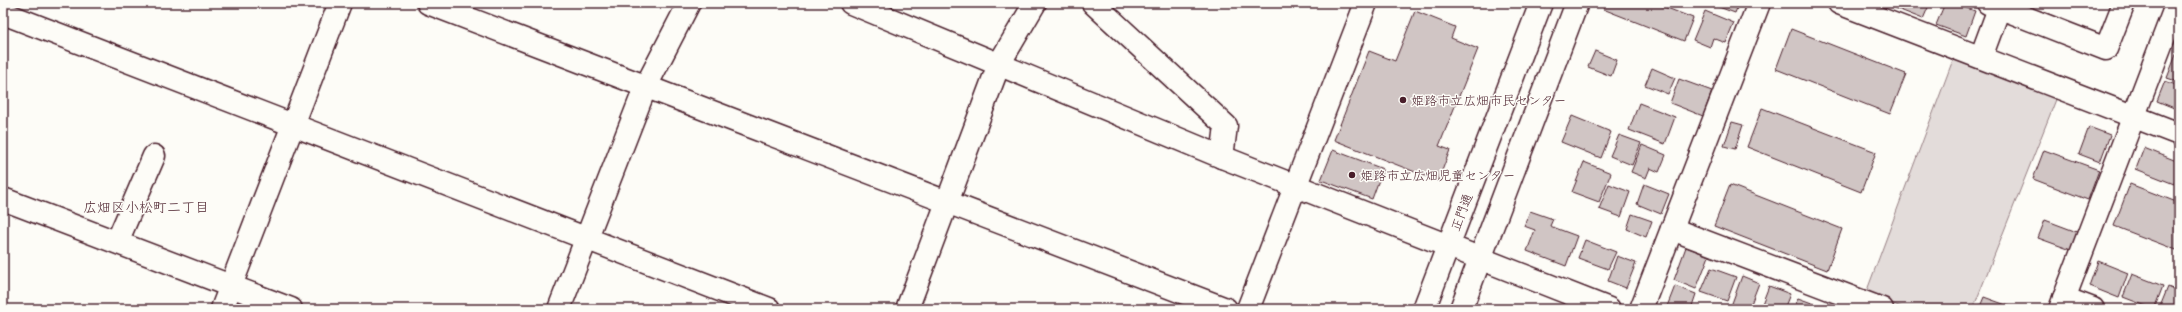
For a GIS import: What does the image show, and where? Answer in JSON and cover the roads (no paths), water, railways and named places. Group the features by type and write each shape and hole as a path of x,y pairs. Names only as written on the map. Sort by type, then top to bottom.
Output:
{"street":[{"path":"222,309 340,3"},
{"path":"428,3 645,88 1226,309"},
{"path":"559,309 645,88 689,3"},
{"path":"851,3 1222,157 1296,184 1480,259 1609,309"},
{"path":"907,309 999,64 1034,3"},
{"path":"1093,3 1226,126 1222,157"},
{"path":"1248,309 1366,3"},
{"name":"正門通","path":"1424,309 1541,3"},
{"path":"1461,309 1577,3"},
{"path":"1641,309 1759,3"},
{"path":"1839,3 2179,134"},
{"path":"1981,57 1996,4 2106,49 2124,3"},
{"path":"2093,309 2062,303 2133,116 2173,28 2177,3"},
{"path":"3,13 769,309"},
{"path":"117,242 154,156"},
{"path":"3,199 291,309"},
{"path":"1672,230 1882,309"}],"place":[{"name":"姫路市立広畑市民センター","path":"1403,100"},
{"name":"姫路市立広畑児童センター","path":"1352,175"}],"district":[{"name":"広畑区小松町二丁目","path":"146,207"}]}
